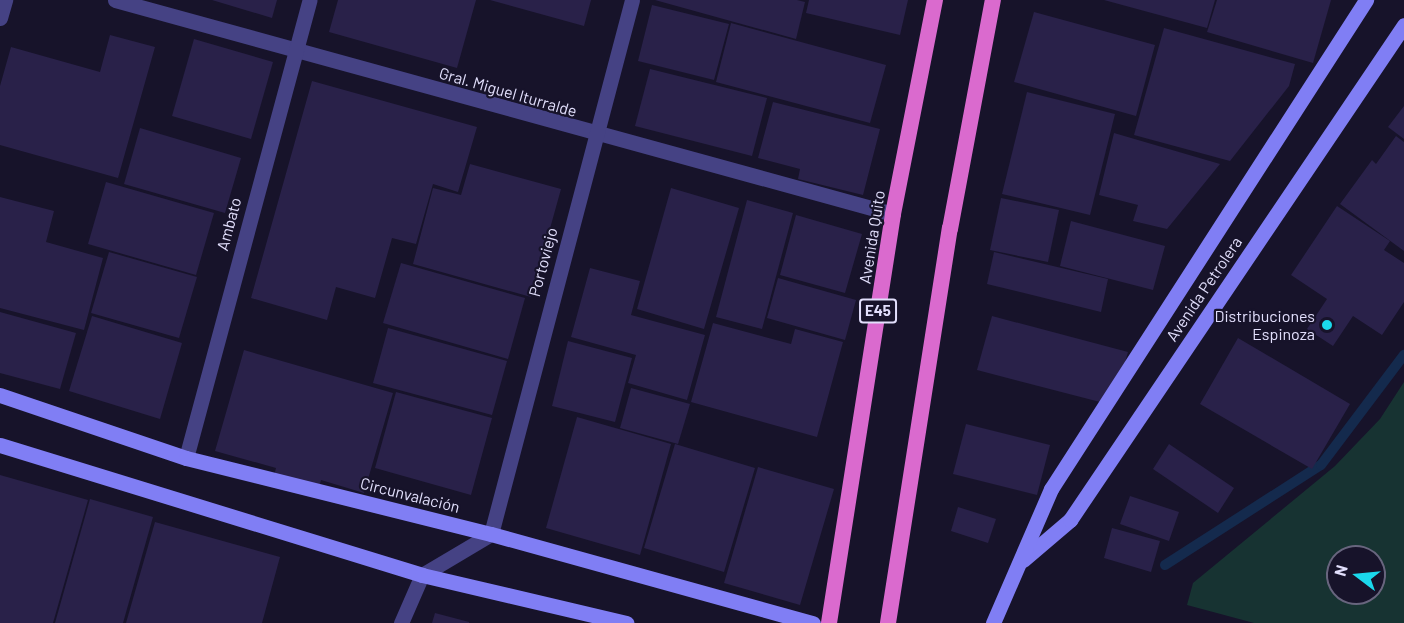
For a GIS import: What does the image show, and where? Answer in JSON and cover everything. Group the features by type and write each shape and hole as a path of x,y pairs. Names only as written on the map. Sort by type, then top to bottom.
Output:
{"highway":[{"name":"Avenida Quito","path":"830,623 893,214 935,0"},
{"path":"888,623 950,229 993,0"}],"main road":[{"name":"Avenida Petrolera","path":"993,623 1052,489 1366,0"},
{"name":"Avenida Petrolera","path":"1021,562 1070,520 1404,26"},
{"name":"Circunvalación","path":"0,395 186,458 491,534 813,623"},
{"path":"0,445 422,575 626,623"}],"street":[{"path":"0,18 5,0"},
{"name":"Gral. Miguel Iturralde","path":"115,0 596,135 893,214"},
{"name":"Ambato","path":"186,458 294,51 310,0"},
{"name":"Portoviejo","path":"491,534 633,0"},
{"path":"401,623 422,575 491,534"}],"green space":[{"path":"1404,382 1404,623 1254,623 1187,605 1193,583 1335,466 1380,419"}],"building":[{"path":"212,0 277,0 272,18"},
{"path":"338,0 476,0 457,68 329,32"},
{"path":"490,0 591,0 584,26"},
{"path":"655,0 797,0 805,2 796,39"},
{"path":"809,0 908,0 900,35 806,13"},
{"path":"1104,0 1215,0 1207,28"},
{"path":"1217,0 1331,0 1313,63 1207,32"},
{"path":"652,5 729,24 714,80 638,61"},
{"path":"1034,12 1155,45 1136,116 1014,82"},
{"path":"731,23 886,65 870,123 716,82"},
{"path":"1164,28 1295,64 1289,86 1230,161 1134,135"},
{"path":"110,35 155,47 118,178 0,145 0,86 11,47 100,72"},
{"path":"194,39 273,62 251,139 172,116"},
{"path":"650,69 767,98 752,156 635,126"},
{"path":"312,81 477,127 458,192 433,184 416,244 392,238 375,298 336,287 327,320 251,298"},
{"path":"1027,92 1115,114 1090,215 1002,194"},
{"path":"773,102 880,129 863,195 798,179 800,169 758,158"},
{"path":"1404,106 1404,139 1388,127"},
{"path":"140,128 241,158 225,213 124,184"},
{"path":"1114,133 1220,164 1167,229 1133,221 1138,205 1099,195"},
{"path":"1396,136 1404,142 1404,251 1340,204 1372,160 1376,164"},
{"path":"470,164 561,189 531,297 413,264 433,188 461,195"},
{"path":"106,182 214,213 196,275 88,244"},
{"path":"671,188 739,208 704,329 637,309"},
{"path":"0,197 54,211 46,242 103,258 84,330 0,308"},
{"path":"1001,198 1059,210 1048,262 990,250"},
{"path":"747,200 793,213 762,329 716,317"},
{"path":"1337,206 1390,241 1384,250 1404,263 1404,302 1382,335 1353,316 1333,346 1307,329 1327,299 1291,275"},
{"path":"796,215 862,234 845,293 780,275"},
{"path":"1071,221 1165,246 1153,290 1060,266"},
{"path":"109,252 197,277 179,338 91,313"},
{"path":"994,252 1108,279 1101,312 987,284"},
{"path":"401,263 525,298 508,359 383,323"},
{"path":"590,268 640,281 631,315 705,335 687,400 628,383 636,355 571,337"},
{"path":"778,278 856,300 845,340 767,318"},
{"path":"0,312 76,333 60,389 0,373"},
{"path":"92,316 182,343 160,419 69,391"},
{"path":"992,316 1128,352 1124,366 1100,402 977,370"},
{"path":"713,323 791,344 795,329 843,342 817,437 691,402"},
{"path":"388,328 507,361 492,415 373,383"},
{"path":"1238,338 1350,404 1312,469 1200,404"},
{"path":"568,341 632,358 615,422 552,406"},
{"path":"244,350 393,393 364,493 321,480 319,488 274,476 276,468 215,451"},
{"path":"631,388 690,404 678,444 620,428"},
{"path":"396,392 492,418 471,495 375,468"},
{"path":"577,417 671,444 640,555 546,528"},
{"path":"966,424 1050,445 1037,495 953,474"},
{"path":"675,444 755,468 724,572 644,548"},
{"path":"1169,444 1234,488 1218,513 1153,469"},
{"path":"758,467 834,489 800,605 724,583"},
{"path":"0,475 88,500 53,623 0,623"},
{"path":"1130,496 1179,512 1169,541 1120,524"},
{"path":"90,499 153,517 123,623 55,623"},
{"path":"958,507 996,519 988,543 951,531"},
{"path":"155,522 280,557 262,623 126,623"},
{"path":"1112,528 1160,541 1151,572 1104,558"},
{"path":"435,613 469,622 469,623 432,623"}],"waterway":[{"path":"1165,565 1321,465 1404,355"}],"place":[{"name":"Distribuciones Espinoza","path":"1327,325"}]}
